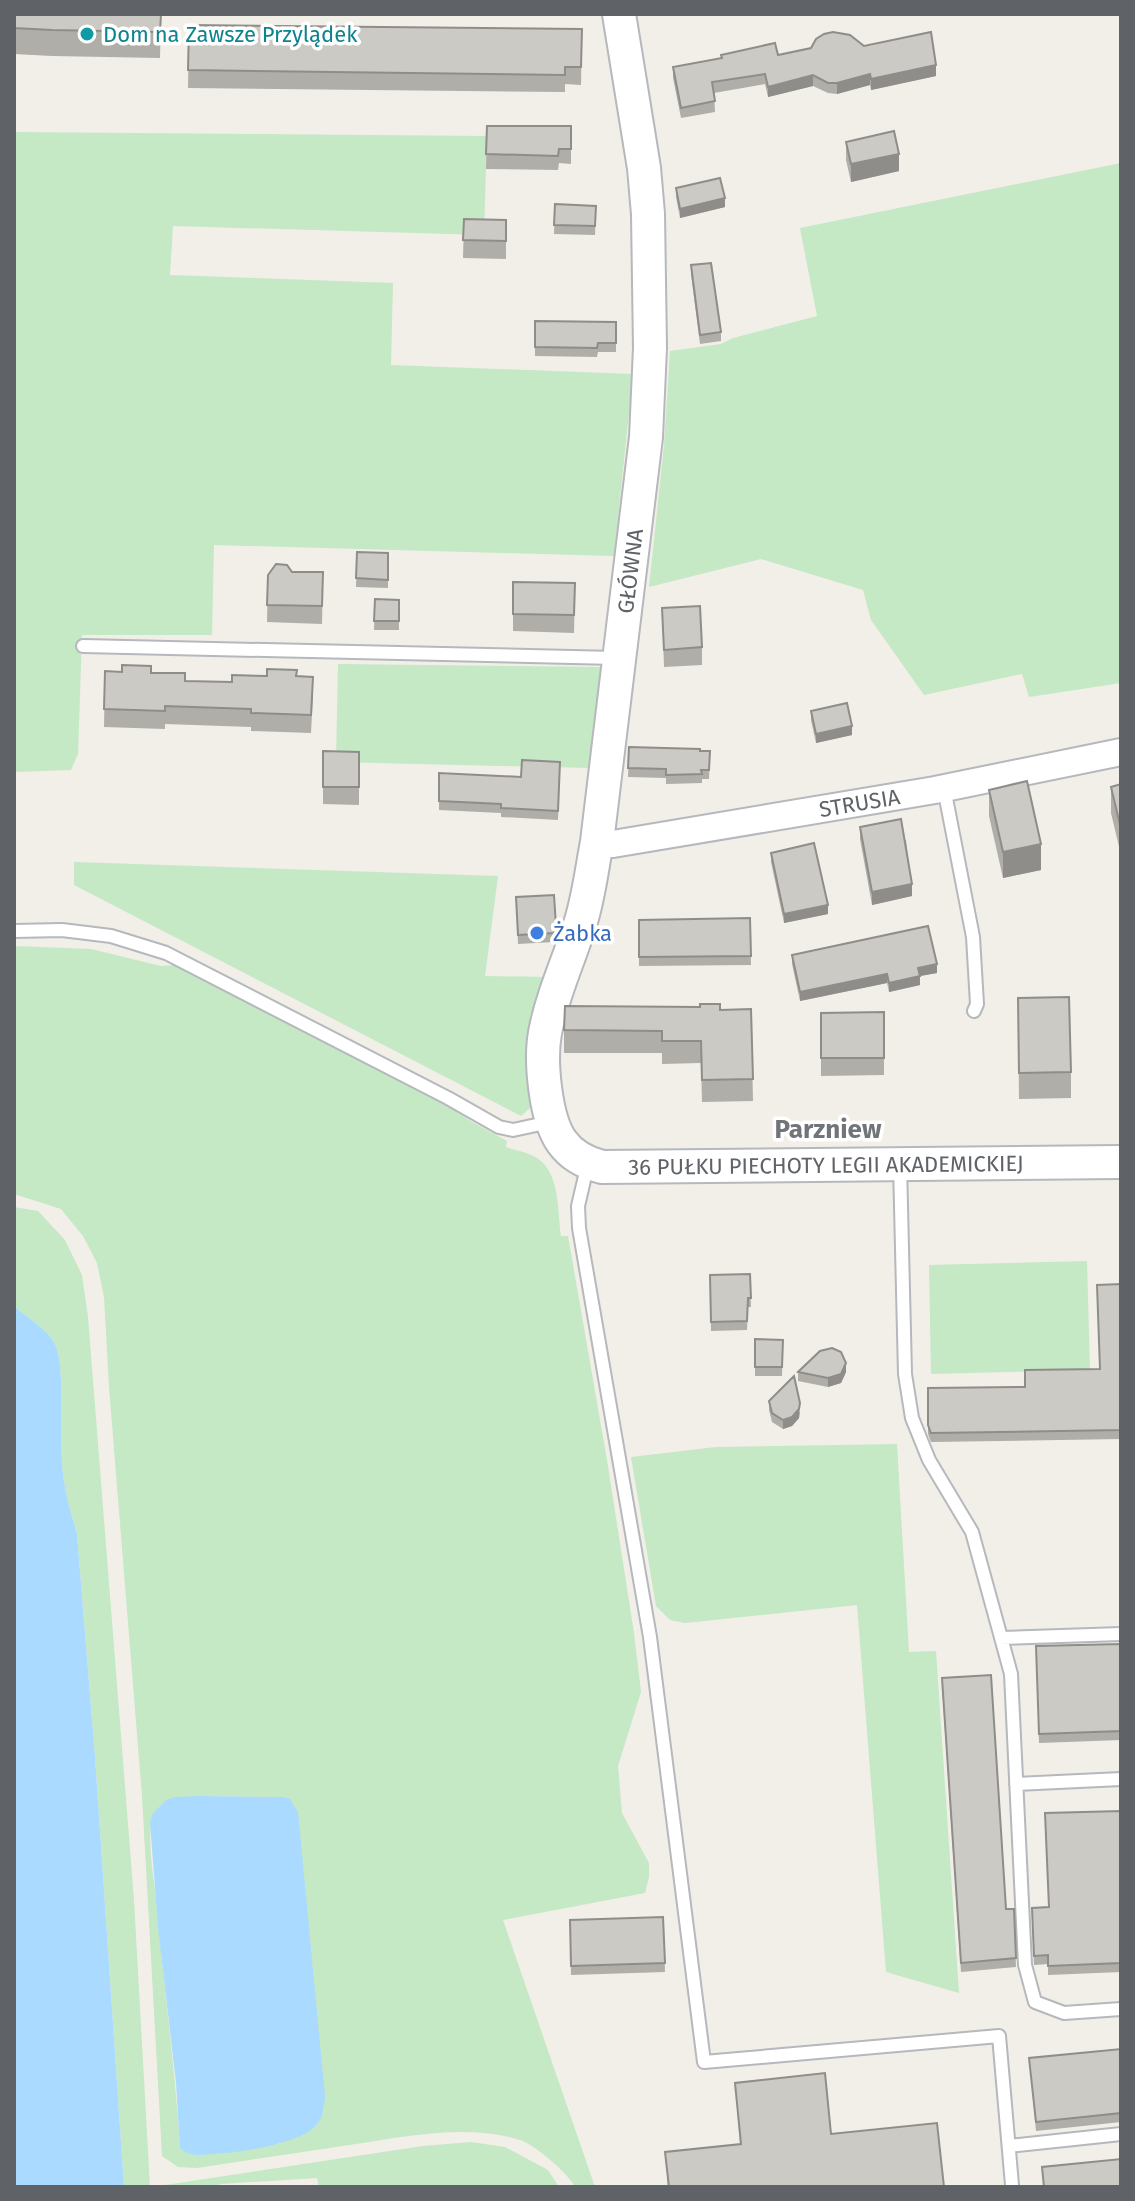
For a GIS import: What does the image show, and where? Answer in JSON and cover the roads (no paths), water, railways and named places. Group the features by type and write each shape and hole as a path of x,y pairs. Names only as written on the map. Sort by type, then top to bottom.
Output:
{"street":[{"name":"GŁÓWNA","path":"553,1122 546,1085 544,1040 586,903 597,842 646,437 650,348 648,214 644,168 619,14"},
{"name":"STRUSIA","path":"597,842 613,844 944,788 1121,752"},
{"path":"553,1122 562,1142 588,1163"},
{"name":"36 PUŁKU PIECHOTY LEGII AKADEMICKIEJ","path":"588,1163 629,1168 1121,1162"}],"lane":[{"path":"83,646 619,658"},
{"path":"944,788 973,937 977,1004 974,1011"},
{"path":"14,931 62,930 111,936 166,953 499,1127 513,1130 553,1122"},
{"path":"588,1163 578,1206 579,1228 650,1637 704,2062 999,2036 1012,2185"},
{"path":"900,1164 905,1374 912,1418 929,1460 972,1532 1011,1674 1025,1965 1035,2002 1064,2013 1121,2009"},
{"path":"1001,1638 1121,1634"},
{"path":"1016,1784 1121,1779"},
{"path":"1009,2146 1121,2134"}],"water":[{"path":"14,1306 42,1328 55,1344 60,1366 63,1470 77,1534 124,2187 14,2187"},
{"path":"202,1796 283,1797 290,1799 298,1812 325,2096 320,2120 299,2137 263,2147 196,2155 180,2148 150,1823 152,1815 166,1800"}],"place":[{"name":"Dom na Zawsze Przylądek","path":"87,34"},
{"name":"Żabka","path":"537,933"}],"district":[{"name":"Parzniew","path":"828,1129"}]}
